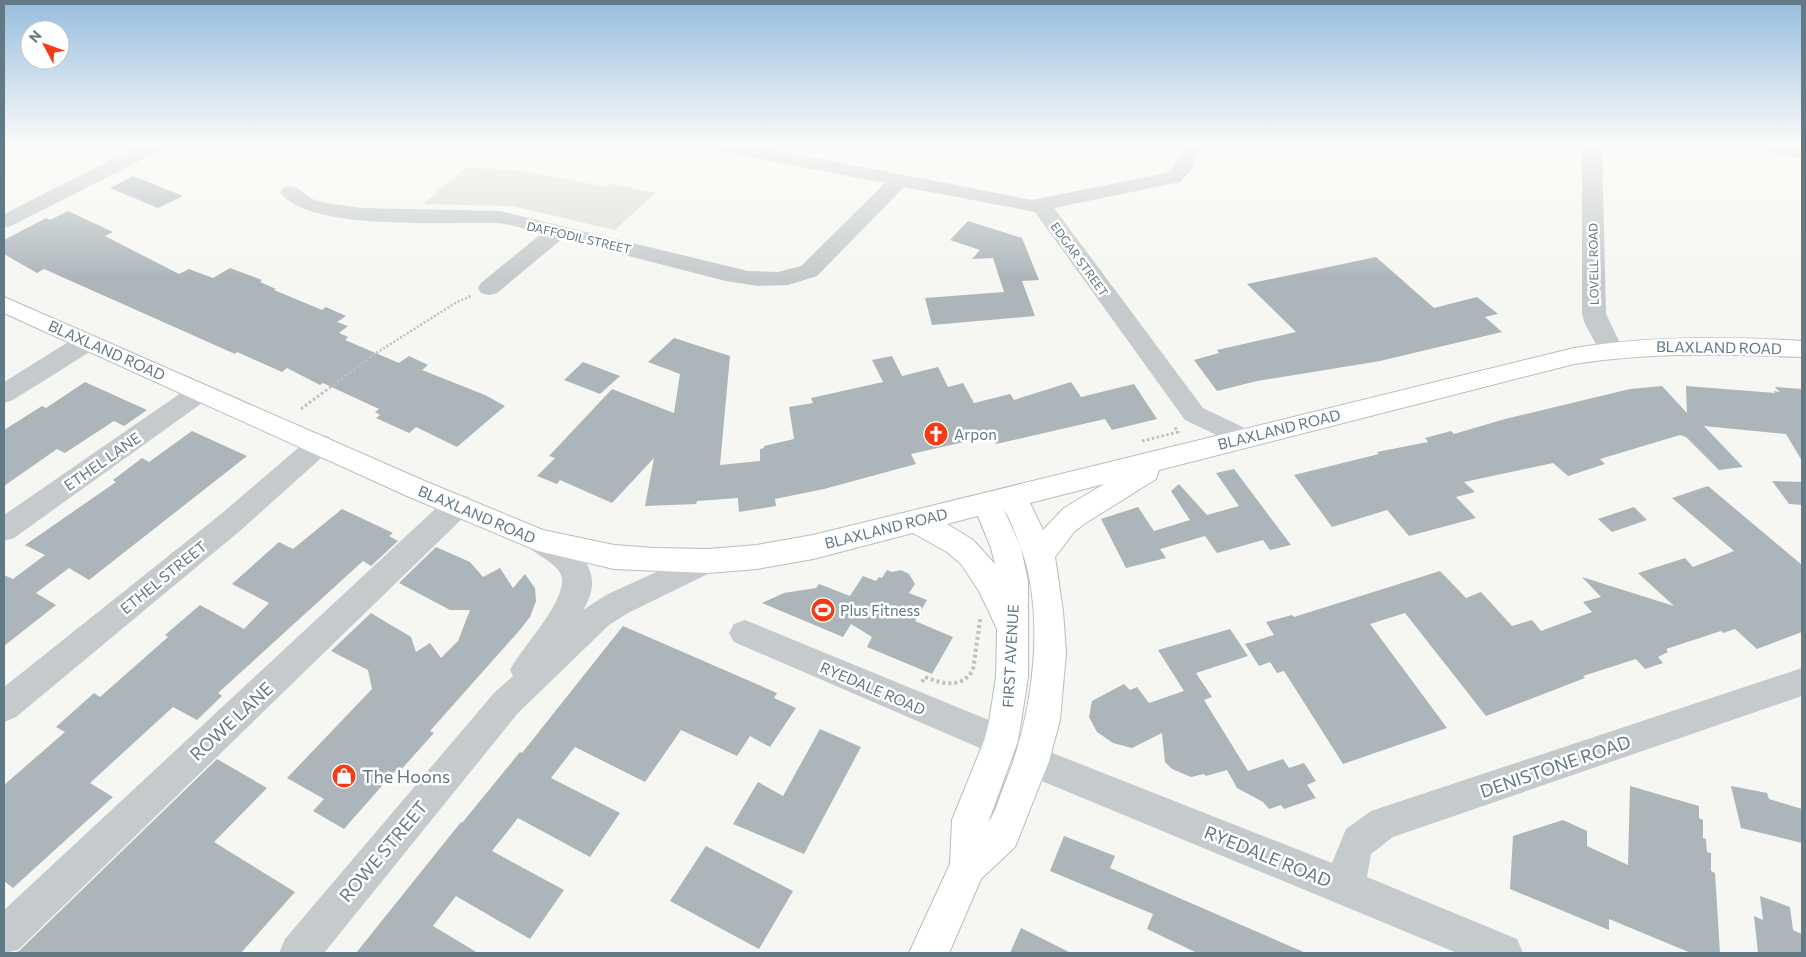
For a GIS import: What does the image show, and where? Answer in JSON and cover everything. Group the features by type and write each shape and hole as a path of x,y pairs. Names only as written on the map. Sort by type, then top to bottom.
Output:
{"main road":[{"name":"BLAXLAND ROAD","path":"4,304 538,540 614,557 654,560 708,561 757,557 813,547 1242,438 1574,356 1611,349 1695,344 1802,349"},
{"path":"1040,555 1064,524 1074,516 1175,455"},
{"name":"FIRST AVENUE","path":"968,866 1002,834 1032,761 1043,720 1050,652 1048,611 1040,555 1000,500"},
{"name":"FIRST AVENUE","path":"929,953 968,866 970,820 1001,741 1006,722 1012,677 1013,581 1006,548 1000,500"},
{"path":"916,521 964,549 976,560 997,595 1012,628"}],"street":[{"path":"4,222 69,190"},
{"name":"DAFFODIL STREET","path":"290,192 306,203 323,209 361,214 500,218 751,279 776,281 793,278 809,271 890,190"},
{"path":"949,190 1032,206 1116,190"},
{"name":"LOVELL ROAD","path":"1593,190 1594,314 1597,324 1611,349"},
{"name":"EDGAR STREET","path":"1041,205 1194,414 1242,438"},
{"path":"489,288 556,232"},
{"path":"4,394 87,342"},
{"name":"ETHEL LANE","path":"4,530 200,392"},
{"name":"ETHEL STREET","path":"4,707 223,528 320,444"},
{"name":"ROWE LANE","path":"4,936 458,506"},
{"name":"ROWE STREET","path":"506,704 532,660 572,606 577,585 575,571 565,559 538,540"},
{"name":"ROWE STREET","path":"299,953 506,704 598,616 617,604 708,561"},
{"name":"RYEDALE ROAD","path":"745,633 911,705 1001,741"},
{"name":"DENISTONE ROAD","path":"1346,887 1355,842 1367,831 1384,823 1802,682"},
{"name":"RYEDALE ROAD","path":"1032,761 1346,887 1503,953"}],"path":[{"path":"302,409 363,362 457,302 489,288"},
{"path":"911,705 925,677 945,684 960,684 970,677 973,670 980,617"}],"shaded area":[{"path":"440,190 640,190 655,193 615,230 512,206 423,204"}],"building":[{"path":"114,190 167,190 183,196 158,208"},
{"path":"68,211 113,232 105,236 179,274 189,269 213,278 230,268 262,280 260,282 276,289 274,290 322,310 326,307 346,316 337,322 348,326 339,333 348,337 345,340 399,363 409,356 428,365 422,370 485,395 505,406 457,447 416,427 409,433 376,418 380,415 375,412 379,409 323,383 320,385 287,368 282,372 237,352 235,354 44,269 37,273 4,254 4,240 46,218 50,220"},
{"path":"968,221 1022,238 1039,280 1022,281 1035,316 932,325 925,298 1004,292 993,258 972,259 980,250 950,240"},
{"path":"1376,257 1434,308 1477,297 1498,314 1485,317 1502,332 1380,361 1257,381 1217,391 1194,360 1219,353 1217,350 1296,332 1247,284"},
{"path":"674,338 730,356 720,465 760,461 760,449 764,448 764,446 794,439 789,407 813,403 811,398 883,382 872,360 892,356 902,376 938,367 948,387 963,383 974,403 1010,394 1014,400 1071,382 1081,397 1134,384 1157,419 1112,430 1105,419 996,444 991,436 911,454 916,464 824,489 775,499 776,506 739,512 738,498 697,501 696,504 645,506 654,458 612,503 560,480 557,484 537,476 555,458 549,456 612,389 674,413 680,374 648,362"},
{"path":"583,362 620,376 600,394 564,380"},
{"path":"85,382 147,410 124,426 114,421 65,453 57,449 4,486 4,430 42,406 46,408"},
{"path":"1662,386 1687,413 1686,386 1775,393 1774,391 1780,392 1775,387 1802,389 1802,461 1786,434 1704,426 1743,467 1719,470 1686,437 1680,435 1600,459 1605,464 1568,476 1553,463 1464,482 1475,492 1456,497 1476,518 1409,536 1387,510 1332,527 1294,475 1379,454 1377,452 1428,442 1425,438 1451,431 1454,434 1505,419 1630,389"},
{"path":"192,431 247,456 89,580 69,568 36,593 56,605 4,646 4,575 13,579 45,555 25,545 116,482 113,480 142,458 149,462"},
{"path":"1234,469 1291,545 1270,550 1263,540 1217,553 1205,536 1160,549 1166,558 1126,568 1101,519 1138,507 1154,531 1190,520 1171,491 1179,484 1207,515 1239,506 1216,473"},
{"path":"1772,481 1802,482 1802,505 1789,504"},
{"path":"1708,486 1802,565 1802,632 1757,649 1735,629 1723,633 1721,631 1666,649 1668,652 1658,657 1663,663 1645,669 1636,659 1583,676 1585,678 1486,716 1405,613 1370,624 1447,728 1343,764 1284,671 1277,673 1270,662 1259,666 1245,644 1274,635 1266,622 1292,615 1294,617 1440,571 1466,598 1481,592 1512,626 1532,620 1541,631 1592,612 1583,602 1601,597 1582,577 1674,606 1638,573 1685,558 1693,567 1734,551 1672,498"},
{"path":"1634,507 1647,520 1612,532 1598,519"},
{"path":"342,509 393,533 389,536 398,541 371,566 363,561 218,693 222,696 197,720 173,707 90,783 113,797 13,888 4,881 4,785 65,732 56,727 94,693 100,697 168,637 165,635 200,605 244,629 269,603 232,584 279,542 293,549"},
{"path":"436,547 470,562 483,577 500,568 513,588 525,574 535,588 536,601 530,617 430,731 434,733 398,773 395,771 344,829 313,811 324,799 287,778 372,689 368,670 331,651 371,613 411,637 416,652 430,643 441,658 458,641 470,610 450,610 399,583"},
{"path":"887,570 892,572 901,570 909,574 915,584 909,593 927,600 915,621 953,637 932,674 867,647 872,637 851,624 843,637 762,603 784,593 816,588 819,584 850,596 863,576 876,581 879,577 882,578"},
{"path":"623,626 777,693 774,698 796,708 770,747 750,736 737,756 681,730 645,782 575,747 551,778 620,813 590,857 518,818 492,851 564,890 530,939 456,896 433,926 478,953 356,953 461,822 520,752 522,753"},
{"path":"1230,629 1248,656 1196,673 1212,697 1204,700 1248,771 1283,759 1289,768 1304,763 1316,781 1307,785 1316,798 1284,809 1281,805 1269,809 1263,802 1237,788 1227,770 1206,776 1204,774 1191,777 1172,769 1165,762 1162,733 1132,748 1113,743 1097,732 1089,717 1092,701 1124,684 1130,690 1137,687 1149,703 1184,691 1158,650"},
{"path":"820,729 861,747 804,854 733,824 758,782 783,796"},
{"path":"217,759 267,788 214,842 295,892 241,953 12,953 19,951"},
{"path":"1630,786 1699,806 1699,818 1703,820 1703,838 1706,839 1707,852 1711,853 1711,871 1715,873 1720,953 1691,953 1609,919 1609,930 1510,889 1513,836 1563,820 1587,831 1587,846 1628,865"},
{"path":"1731,786 1767,793 1769,799 1802,809 1802,843 1741,828"},
{"path":"1064,836 1115,856 1110,868 1306,953 1197,953 1147,929 1153,914 1050,871"},
{"path":"706,846 793,891 759,949 670,901"},
{"path":"1760,896 1790,907 1793,930 1802,934 1802,953 1758,953 1754,916 1763,920"},
{"path":"1021,928 1071,953 1010,953"}],"place":[{"name":"Arpon","path":"936,434"},
{"name":"Plus Fitness","path":"823,610"},
{"name":"The Hoons","path":"344,776"}]}
